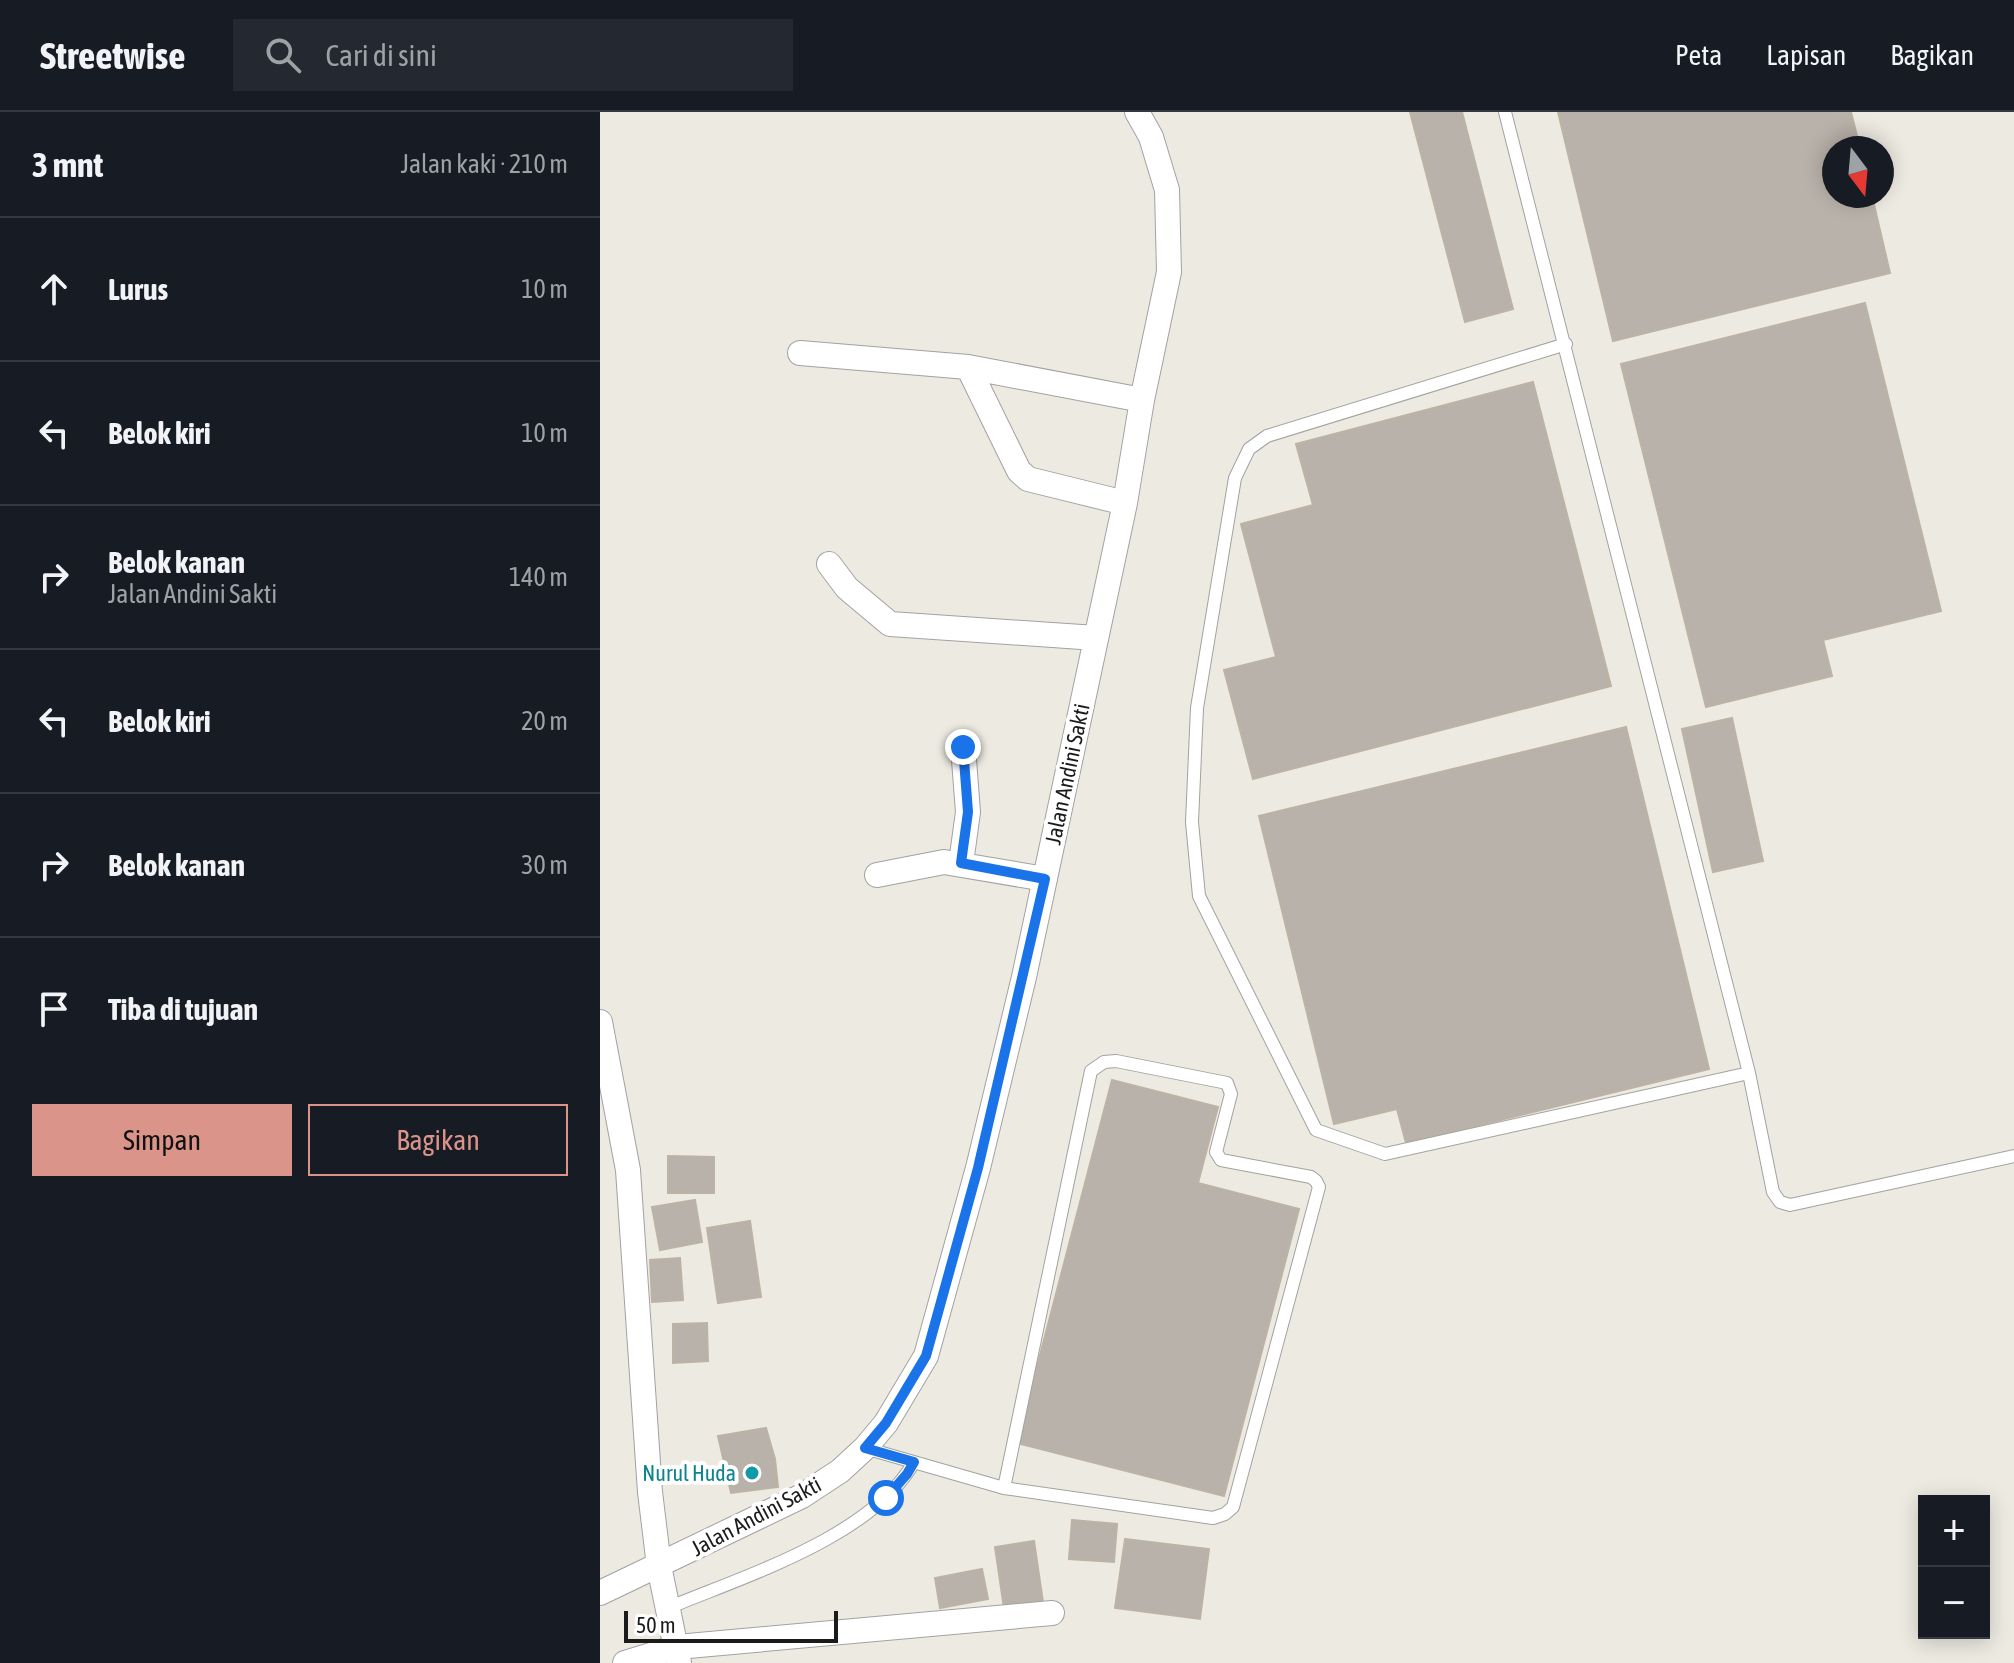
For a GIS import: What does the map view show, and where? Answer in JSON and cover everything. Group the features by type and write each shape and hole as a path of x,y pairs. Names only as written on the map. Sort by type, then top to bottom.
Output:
{"street":[{"name":"Jalan Andini Sakti","path":"600,1593 802,1496 840,1471 886,1423 926,1356 978,1168 1045,879 1125,503 1142,400 1169,272 1167,190 1151,137 1137,112"},
{"path":"800,353 968,367 1142,400"},
{"path":"968,367 1019,471 1028,479 1125,503"},
{"path":"829,564 847,588 890,624 1096,638"},
{"path":"961,863 968,812 963,747"},
{"path":"877,875 944,862 1045,879"},
{"path":"600,1022 628,1170 650,1492 659,1566 678,1655"},
{"path":"625,1663 1052,1613"}],"lane":[{"path":"1505,112 1749,1073 1773,1192 1780,1202 1790,1205 2014,1156"},
{"path":"1566,344 1267,436 1249,449 1235,478 1197,708 1192,822 1199,896 1316,1130 1385,1154 1749,1073"},
{"path":"865,1448 1004,1488 1213,1518 1233,1507 1319,1187 1311,1177 1218,1157 1216,1152 1231,1094 1227,1083 1116,1061 1104,1062 1091,1071 1004,1488"},
{"path":"668,1608 791,1556 849,1526 894,1491 914,1462"}],"building":[{"path":"1410,112 1462,112 1513,309 1465,322"},
{"path":"1558,112 1851,112 1857,136 1822,136 1822,208 1875,208 1890,273 1613,341"},
{"path":"1865,303 1941,611 1823,640 1832,676 1706,707 1621,364"},
{"path":"1533,382 1611,686 1253,779 1224,670 1276,657 1241,524 1313,505 1296,444"},
{"path":"1732,718 1763,861 1713,872 1682,729"},
{"path":"1626,727 1709,1069 1406,1143 1397,1109 1334,1124 1259,816"},
{"path":"1112,1080 1218,1107 1198,1183 1299,1209 1224,1496 1017,1443"},
{"path":"668,1156 714,1157 714,1193 668,1193"},
{"path":"695,1200 702,1242 660,1250 652,1207"},
{"path":"750,1221 761,1297 718,1303 707,1228"},
{"path":"680,1258 683,1300 652,1302 650,1260"},
{"path":"707,1323 708,1361 673,1363 673,1324"},
{"name":"Nurul Huda","path":"766,1428 775,1459 778,1487 731,1493 718,1436"},
{"path":"1072,1520 1117,1524 1114,1562 1069,1559"},
{"path":"1125,1539 1209,1549 1200,1619 1115,1608"},
{"path":"1034,1541 1044,1609 1005,1615 995,1547"},
{"path":"982,1569 988,1599 940,1608 935,1578"}],"place":[{"name":"Nurul Huda","path":"752,1473"}],"route":[{"path":"886,1498 914,1462 865,1448 886,1423 926,1356 978,1168 1045,879 961,863 968,812 963,747"}]}
